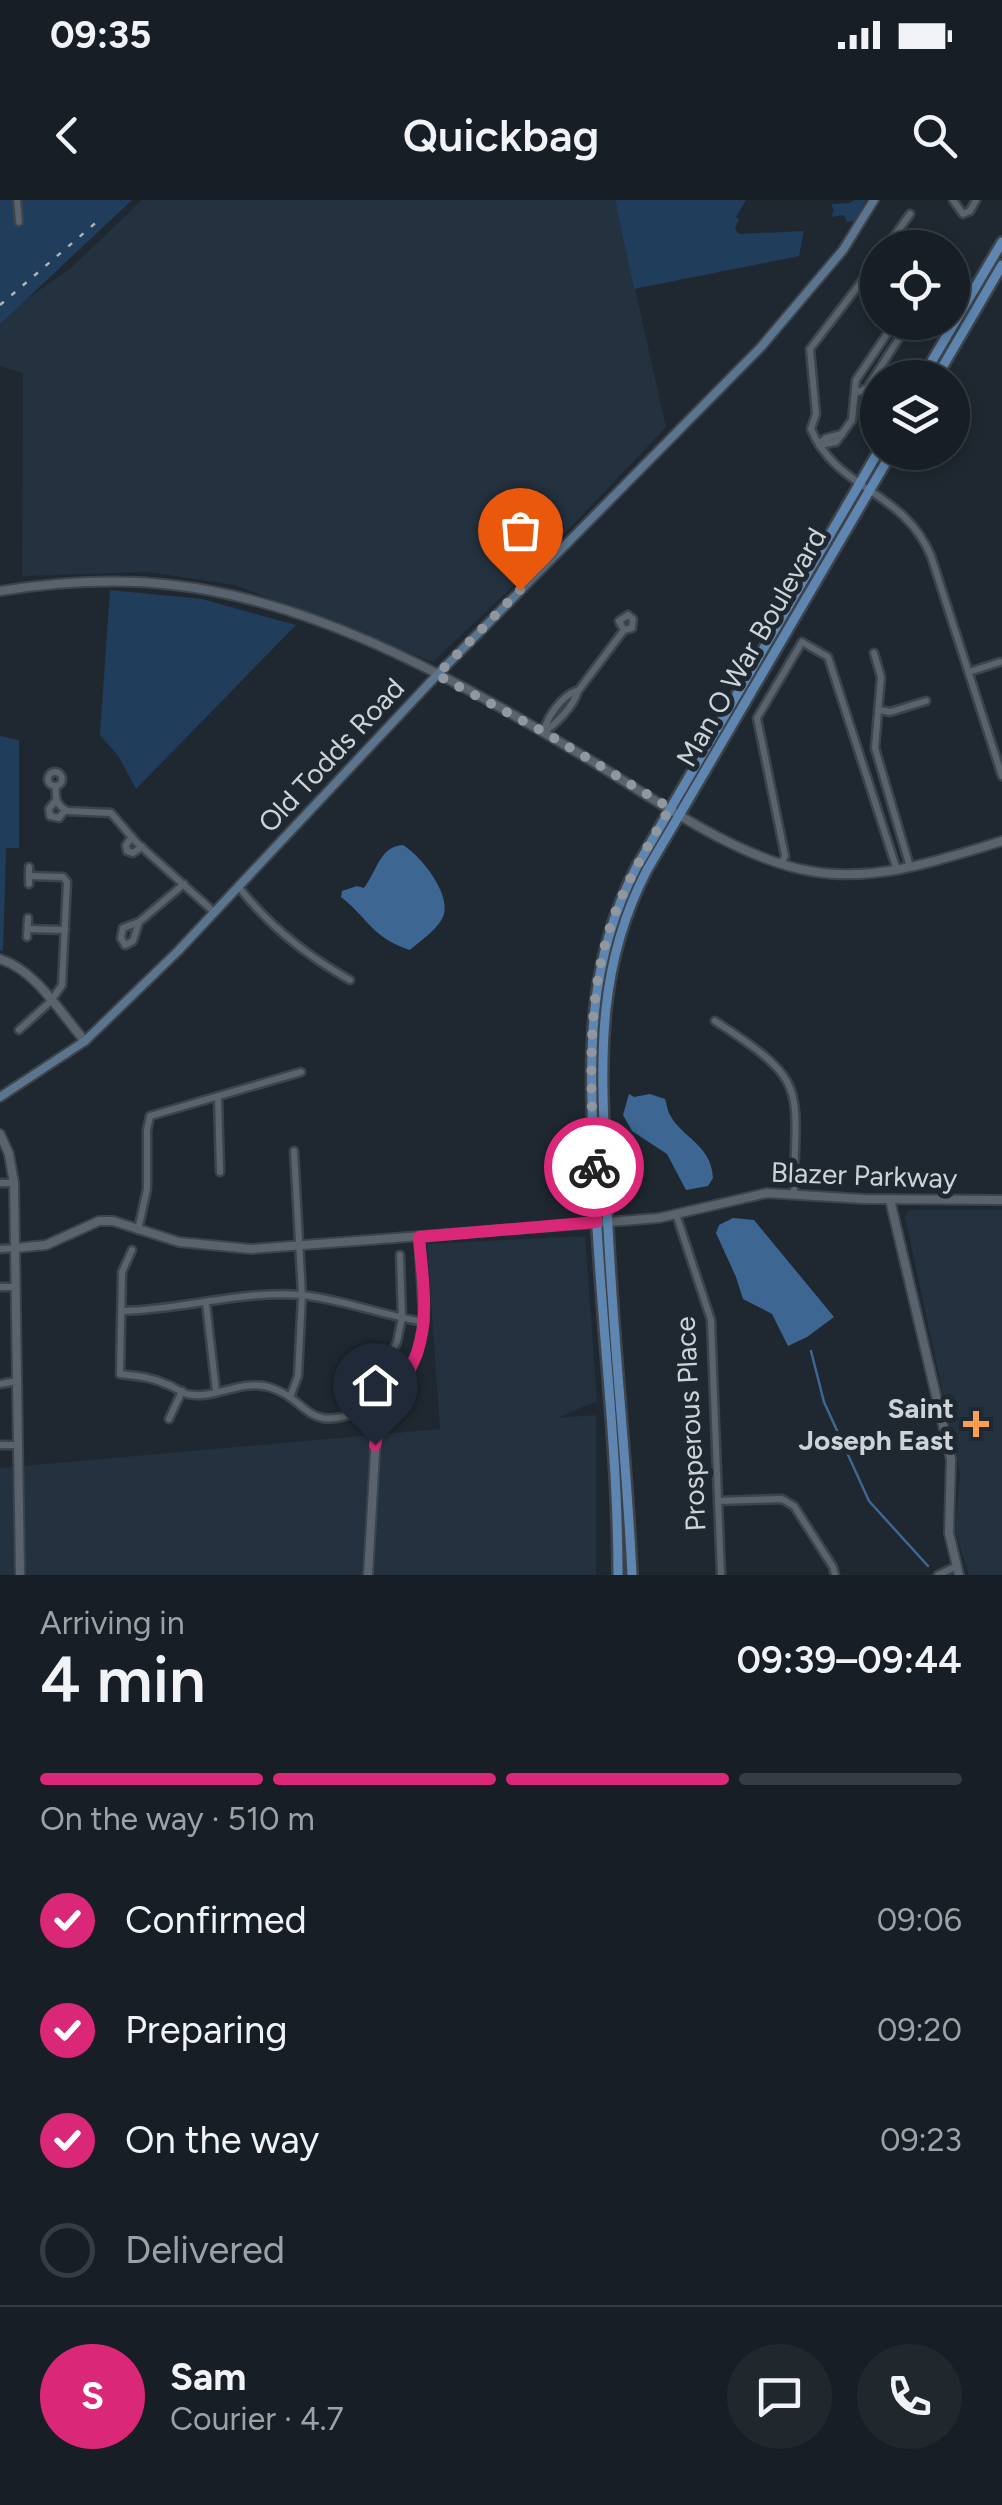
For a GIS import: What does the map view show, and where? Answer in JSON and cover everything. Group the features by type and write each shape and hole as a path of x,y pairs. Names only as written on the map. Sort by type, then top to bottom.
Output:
{"main road":[{"name":"Old Todds Road","path":"0,1097 85,1041 214,912 437,675 761,347 843,250 874,200"},
{"path":"933,360 1002,242"},
{"path":"946,360 1002,264"},
{"name":"Man O War Boulevard","path":"632,1575 607,1221 602,1059 608,982 628,910 871,470"},
{"name":"Man O War Boulevard","path":"618,1575 590,1056 598,974 623,893 670,808 878,470"}],"street":[{"path":"17,200 19,222"},
{"path":"953,200 964,214 976,200"},
{"path":"899,230 910,214"},
{"path":"860,284 810,349 816,414 811,428 835,467 900,510 921,535 998,749 1002,776"},
{"path":"818,445 836,442 852,420 856,380 883,340"},
{"path":"873,355 881,360"},
{"path":"856,393 860,391"},
{"path":"0,591 112,582 217,592 306,617 437,675 544,732 680,814 762,858 781,864 840,874 897,870 1002,841"},
{"path":"544,732 547,721 569,694 578,691 624,630"},
{"path":"781,864 785,856 757,718 802,642 828,657 897,870"},
{"path":"874,653 880,677 874,748 910,867"},
{"path":"969,672 1000,662"},
{"path":"880,710 890,712 926,701"},
{"path":"56,786 50,816 58,818 66,810"},
{"path":"56,800 66,810 107,812 214,912"},
{"path":"18,1030 51,1001 64,979 65,878 29,876"},
{"path":"139,922 184,884"},
{"path":"238,886 290,940 350,980"},
{"path":"28,918 28,933 65,930"},
{"path":"0,959 22,970 85,1041"},
{"path":"715,1021 772,1060 788,1080 798,1117 794,1192"},
{"path":"138,1230 147,1189 148,1121 159,1112 301,1072"},
{"path":"218,1096 220,1172"},
{"path":"0,1134 14,1183 20,1575"},
{"path":"290,1398 298,1376 302,1295 294,1151"},
{"path":"0,1184 14,1183"},
{"name":"Blazer Parkway","path":"15,1248 46,1244 99,1221 113,1220 180,1242 227,1249 607,1221 676,1214 745,1196 794,1192 890,1200 1002,1200"},
{"path":"890,1200 950,1459 949,1532 958,1571 938,1575"},
{"name":"Prosperous Place","path":"676,1214 710,1320 721,1575"},
{"path":"368,1575 374,1451 382,1416 417,1354 424,1322 419,1237"},
{"path":"0,1249 15,1248"},
{"path":"132,1250 122,1272 120,1374 206,1394 262,1386 321,1418 349,1416 362,1410 397,1342 402,1318 400,1254"},
{"path":"0,1287 15,1287"},
{"path":"122,1310 162,1310 244,1296 302,1295 337,1299 376,1314 424,1322"},
{"path":"206,1303 216,1391"},
{"path":"0,1384 17,1381"},
{"path":"169,1419 182,1391"},
{"path":"362,1410 382,1416"},
{"path":"0,1445 18,1444"},
{"path":"718,1501 782,1499 794,1506 833,1567 834,1575"}],"shaded area":[{"path":"0,200 132,200 0,324"},
{"path":"142,200 615,200 666,427 531,569 433,662 235,585 148,572 22,576 23,373 0,366 0,318 72,267"},
{"path":"615,200 746,200 736,217 739,219 735,229 739,234 804,231 799,256 634,289"},
{"path":"866,200 855,221 847,222 844,215 831,217 831,204"},
{"path":"110,590 202,599 296,625 136,789 119,757 100,735"},
{"path":"0,736 19,740 19,848 6,848 3,952 0,950"},
{"path":"403,845 432,875 445,905 438,924 410,950 379,934 341,897 342,891 364,888 384,855"},
{"path":"629,1094 665,1099 675,1123 707,1157 713,1178 708,1186 686,1190 667,1154 632,1131 623,1115"},
{"name":"Saint Joseph East","path":"909,1210 1002,1210 1002,1575 969,1575 955,1531 960,1473 905,1217"},
{"path":"733,1218 754,1220 834,1317 788,1346 772,1314 743,1299 716,1233 719,1225"},
{"path":"585,1236 597,1401 557,1418 596,1415 596,1575 0,1575 0,1468 440,1429 427,1244"}],"waterway":[{"path":"811,1351 824,1402 869,1501 928,1566"}],"railway":[{"path":"0,305 99,220"}],"way so far":[{"path":"520,590 437,675 544,732 670,808 623,893 598,974 590,1056 594,1167"}],"place":[{"name":"Saint Joseph East","path":"976,1424"}],"route":[{"path":"375,1445 385,1410 417,1354 422,1333 425,1309 419,1237 596,1222 594,1167"}]}
